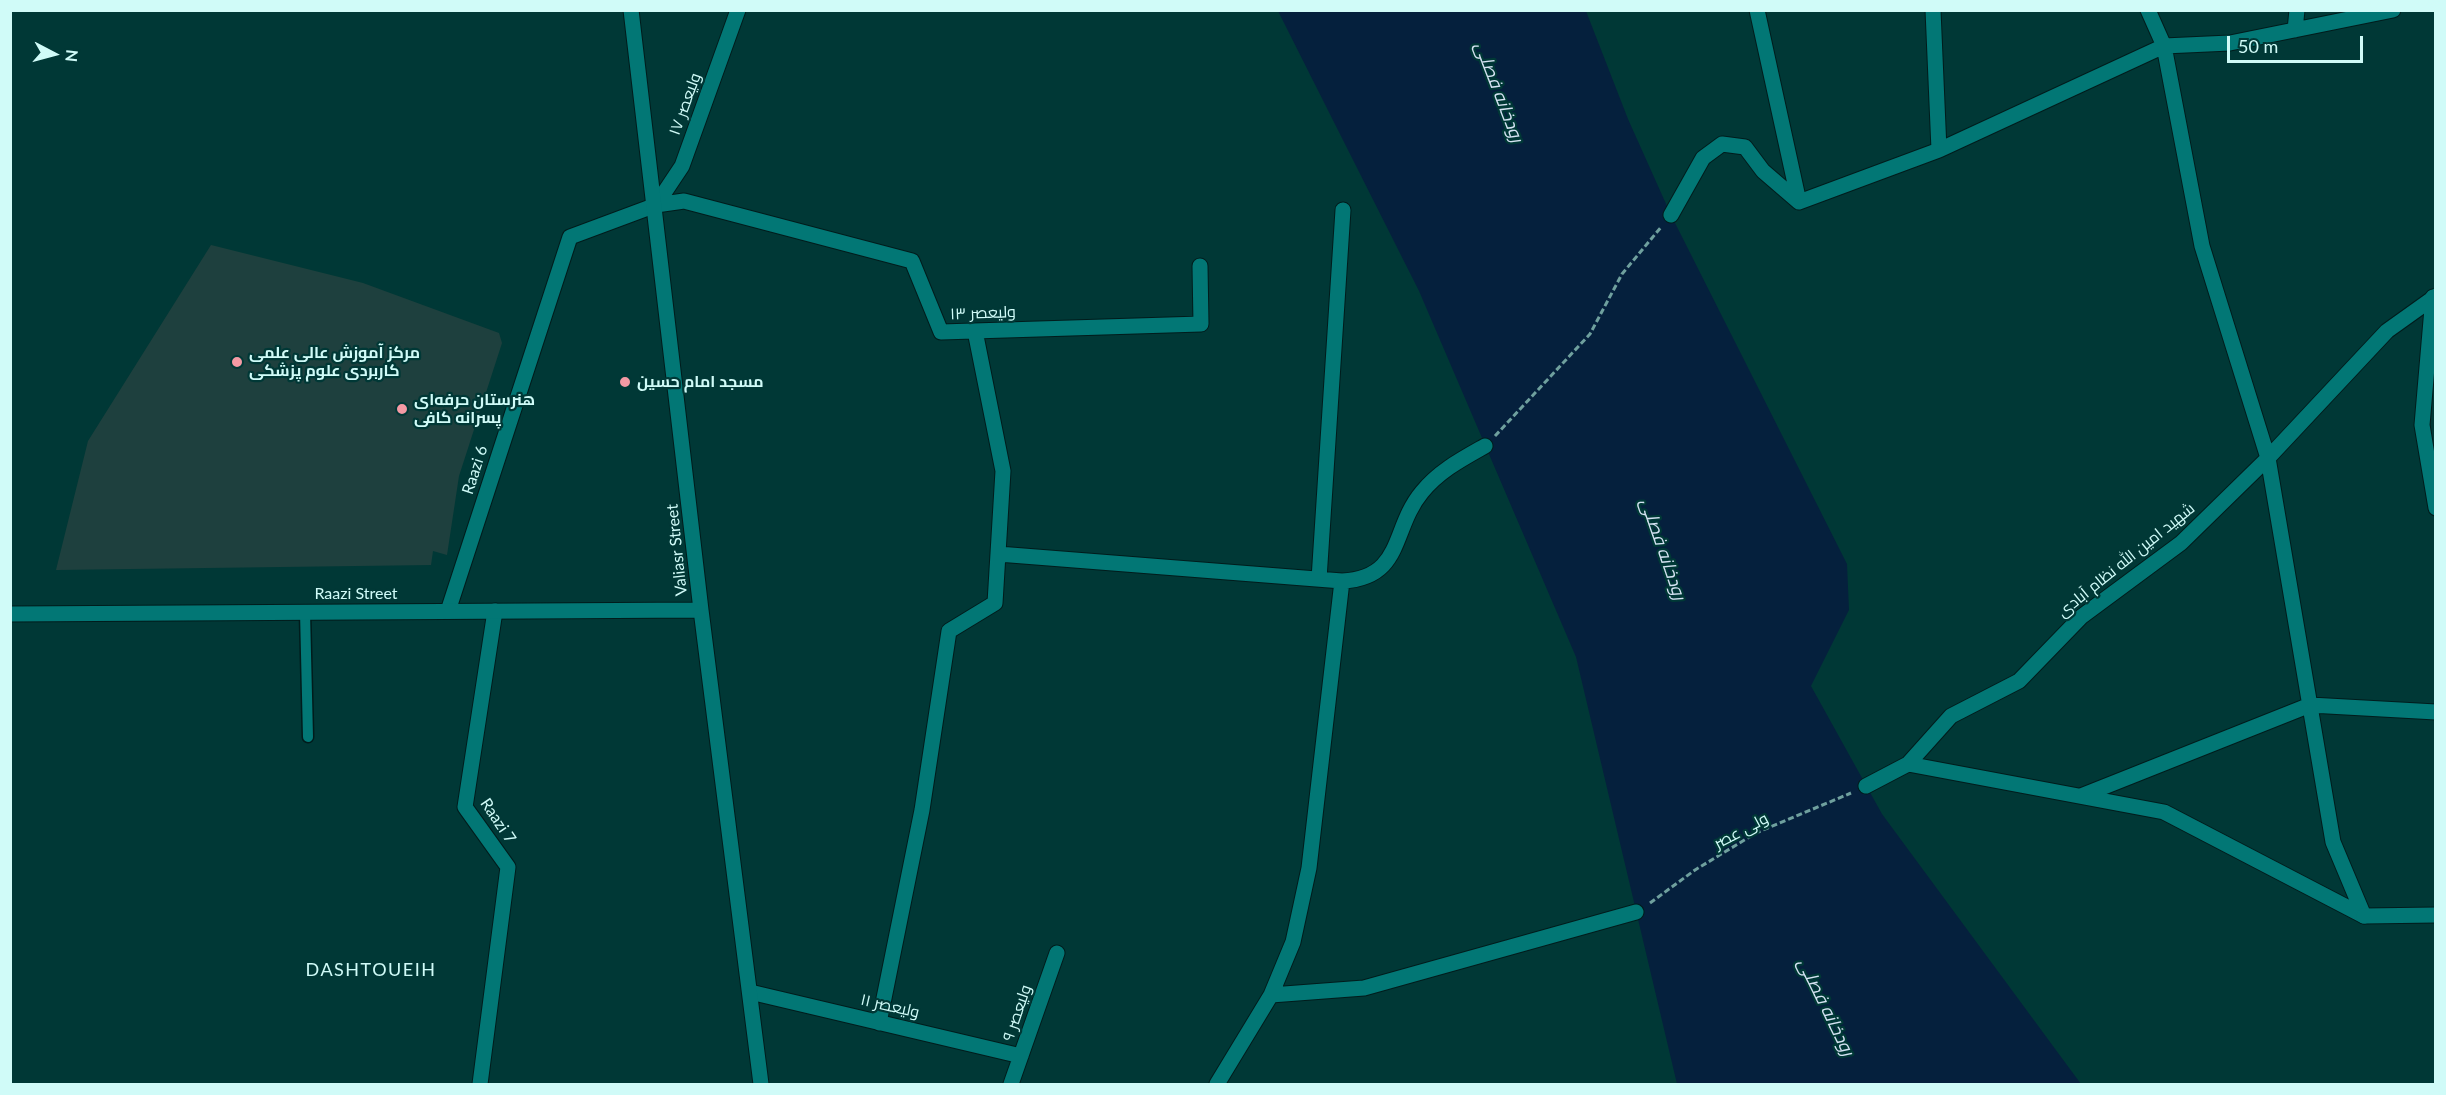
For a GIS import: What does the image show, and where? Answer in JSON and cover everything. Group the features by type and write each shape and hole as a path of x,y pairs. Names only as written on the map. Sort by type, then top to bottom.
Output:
{"street":[{"name":"Valiasr Street","path":"631,10 761,1084"},
{"name":"ولیعصر ۱۷","path":"656,205 682,165 738,10"},
{"path":"1757,10 1799,202"},
{"path":"1933,10 1939,150"},
{"path":"2148,10 2164,46 2202,246 2268,458 2333,842 2364,915"},
{"path":"2295,30 2296,10"},
{"path":"1799,202 1939,150 2164,46 2230,43 2393,10"},
{"path":"1671,215 1702,158 1722,144 1744,147 1763,171 1799,202"},
{"name":"ولیعصر ۱۳","path":"656,205 684,201 912,261 941,332 1202,324 1200,266"},
{"name":"Raazi 6","path":"448,611 570,237 656,205"},
{"path":"1319,579 1343,210"},
{"path":"2434,296 2422,425 2436,508"},
{"name":"شهید امین الله نظام آبادی","path":"1866,786 1908,764 1952,716 2019,681 2081,617 2181,543 2268,458 2388,331 2434,296"},
{"path":"879,1023 922,810 949,631 995,603 1003,471 975,331"},
{"path":"998,554 1342,581 1362,580 1384,567 1421,493 1447,468 1485,446"},
{"path":"1216,1084 1271,995 1293,942 1309,868 1342,581"},
{"name":"Raazi Street","path":"10,614 702,610"},
{"name":"Raazi 7","path":"480,1084 508,867 465,807 495,611"},
{"path":"2080,796 2310,705 2436,712"},
{"path":"1908,764 2163,812 2364,915 2436,915"},
{"path":"1271,995 1364,988 1636,912"},
{"name":"ولیعصر ۹","path":"1011,1084 1057,953"},
{"name":"ولیعصر ۱۱","path":"750,992 1021,1056"}],"lane":[{"path":"305,612 308,737"}],"path":[{"path":"1485,446 1590,334 1622,274 1671,215"},
{"name":"ولی عصر","path":"1636,912 1665,894 1695,870 1756,833 1866,786"}],"shaded area":[{"name":"مرکز آموزش عالی علمی کاربردی علوم پزشکی","path":"211,245 363,283 499,333 502,343 459,476 447,555 433,551 431,565 56,570 88,441"}],"water":[{"name":"رودخانه فصلی","path":"1278,11 1586,11 1628,119 1671,215 1847,564 1849,610 1811,686 1882,814 2081,1084 1677,1084 1576,657 1419,291"}],"place":[{"name":"مرکز آموزش عالی علمی کاربردی علوم پزشکی","path":"237,362"},
{"name":"مسجد امام حسین","path":"625,382"},
{"name":"هنرستان حرفه‌ای پسرانه کافی","path":"402,409"}],"district":[{"name":"DASHTOUEIH","path":"371,970"}]}
